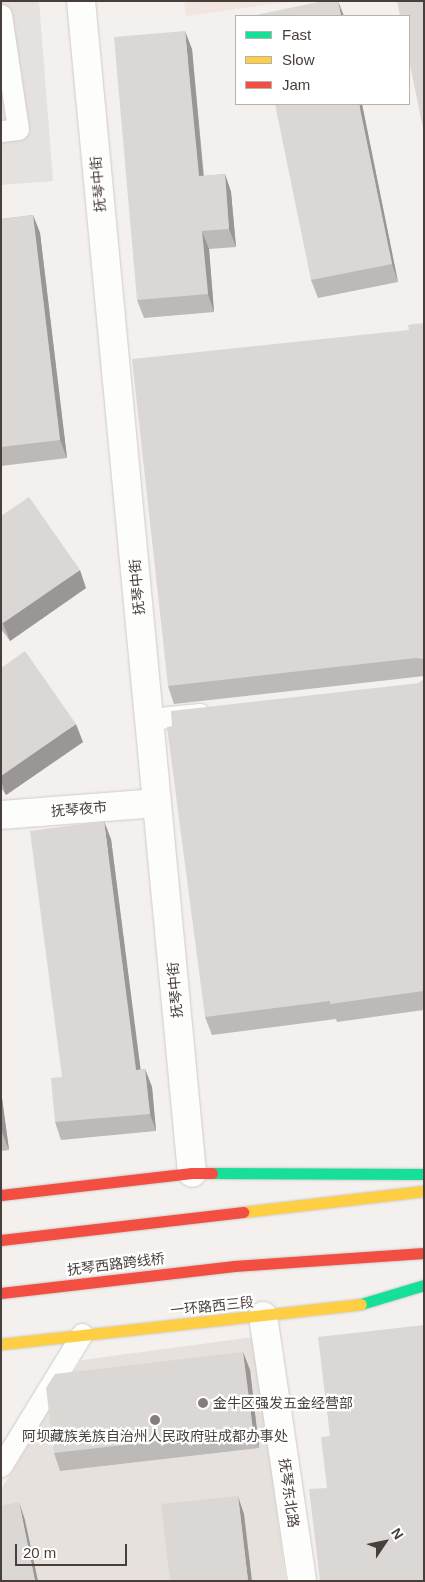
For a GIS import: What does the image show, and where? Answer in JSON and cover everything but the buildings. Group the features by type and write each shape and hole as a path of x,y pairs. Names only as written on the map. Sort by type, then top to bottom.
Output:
{"main road":[{"path":"1,1195 192,1173 424,1174"},
{"path":"1,1240 424,1191"},
{"name":"抚琴西路跨线桥","path":"1,1293 234,1266 424,1253"},
{"name":"一环路西三段","path":"1,1344 362,1304 424,1286"}],"street":[{"name":"抚琴中街","path":"81,1 192,1173"},
{"name":"抚琴夜市","path":"1,815 157,802"},
{"name":"抚琴东北路","path":"264,1316 302,1581"}],"lane":[{"path":"1,15 18,129 1,131"},
{"path":"149,720 218,712"},
{"path":"1,1466 82,1334"}],"shaded area":[{"path":"1,1 39,1 53,181 1,185"},
{"path":"184,1 293,1 186,16"},
{"path":"254,1337 286,1581 1,1581 1,1490 63,1386 82,1360"}],"traffic: fast":[{"path":"212,1173 424,1174"},
{"path":"361,1304 424,1285"}],"traffic: slow":[{"path":"243,1212 424,1191"},
{"path":"1,1344 361,1304"}],"traffic: jam":[{"path":"1,1195 192,1173 212,1173"},
{"path":"1,1240 243,1212"},
{"path":"1,1293 234,1266 424,1253"}],"place":[{"name":"金牛区强发五金经营部","path":"203,1403"},
{"name":"阿坝藏族羌族自治州人民政府驻成都办事处","path":"155,1420"}]}
